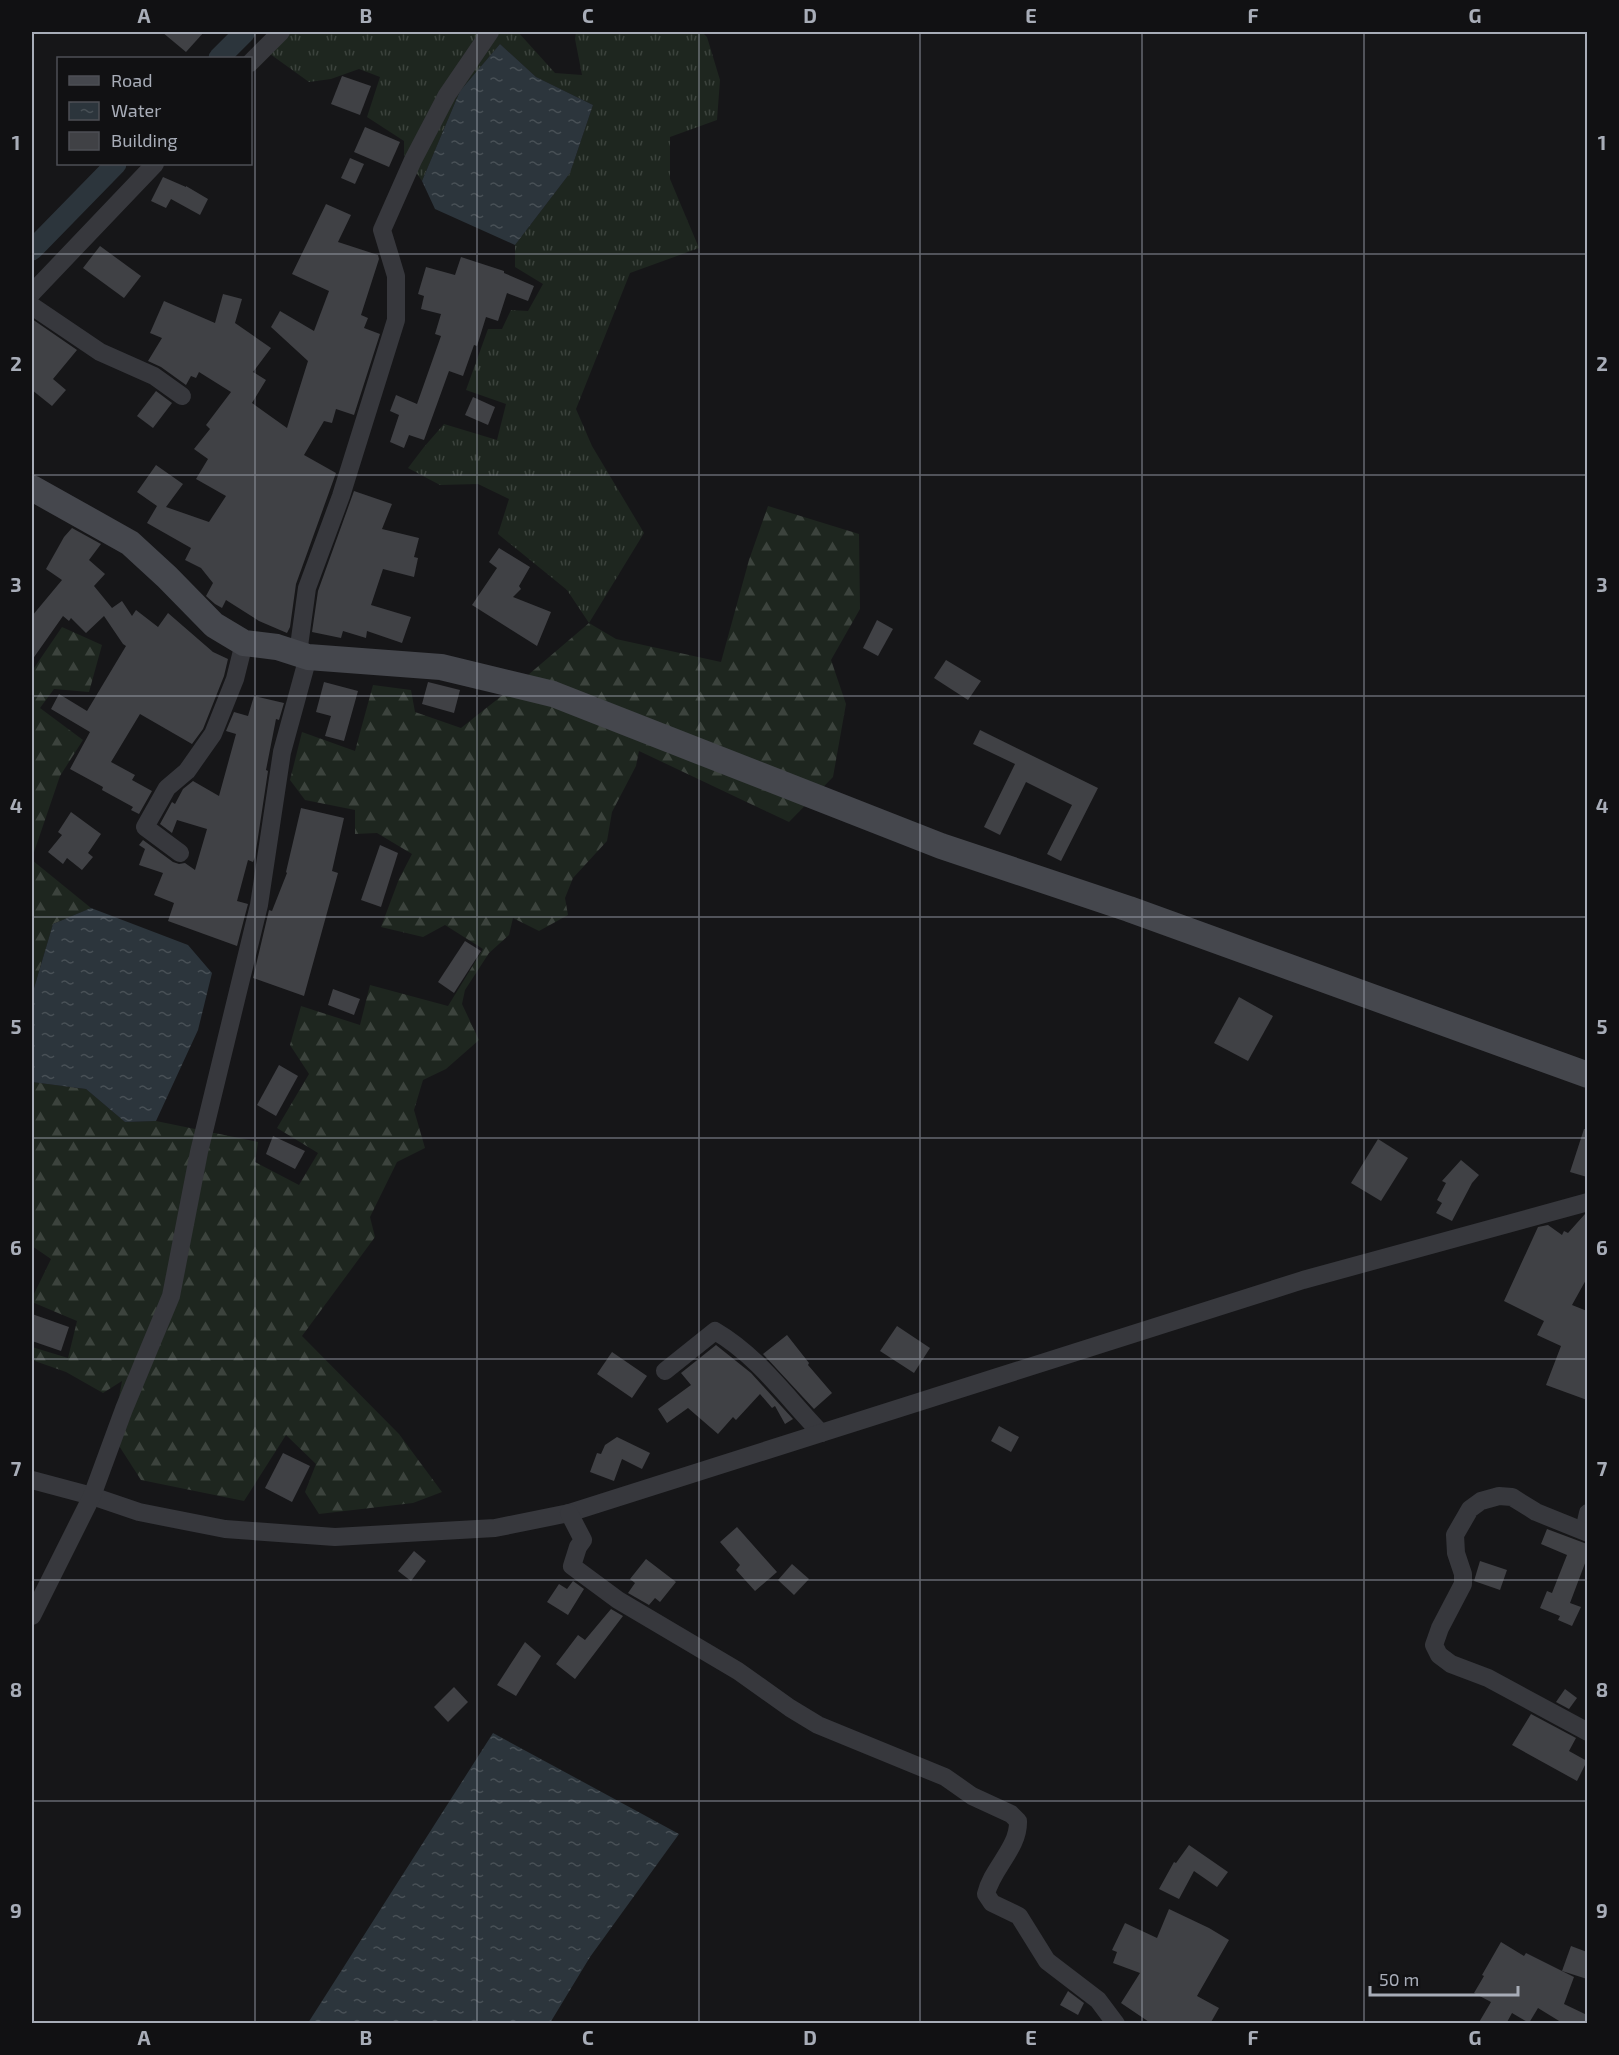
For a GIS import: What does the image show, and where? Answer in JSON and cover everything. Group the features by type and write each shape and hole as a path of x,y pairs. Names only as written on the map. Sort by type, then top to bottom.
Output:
{"main road":[{"path":"32,488 130,543 214,625 244,643 277,647 308,657 441,667 553,694 941,846 1129,909 1587,1075"}],"street":[{"path":"252,61 281,32"},
{"path":"32,1616 92,1496 124,1408 171,1296 199,1152 259,905 282,752 308,657 299,646 307,588 341,496 396,320 396,276 382,230 412,160 447,95 490,32"},
{"path":"32,294 154,165"},
{"path":"32,306 100,352 154,376 182,396"},
{"path":"180,853 146,827 167,788 187,771 213,734 235,679 244,643"},
{"path":"32,1480 92,1496 139,1512 225,1530 335,1537 495,1528 569,1513 1303,1280 1587,1202"},
{"path":"665,1371 715,1331 758,1362 821,1433"},
{"path":"1587,1531 1536,1512 1512,1497 1490,1498 1470,1509 1455,1535 1456,1553 1463,1574 1463,1584 1440,1628 1434,1645 1439,1655 1450,1664 1488,1678 1587,1732"},
{"path":"569,1513 583,1540 578,1547 572,1566 618,1600 738,1671 818,1725 945,1777 972,1796 1011,1814 1017,1821 1018,1832 989,1882 986,1894 992,1903 1019,1916 1047,1961 1098,2000 1116,2024"},
{"path":"1587,1513 1585,1526 1587,1531"}],"green space":[{"path":"289,32 518,32 555,73 582,75 575,39 576,32 702,32 707,37 720,80 717,120 670,137 670,179 699,248 630,273 576,409 592,446 644,533 589,623 567,590 498,534 509,499 478,484 440,485 408,468 444,424 497,440 506,404 466,390 488,329 502,329 511,310 528,311 543,284 515,267 515,245 570,173 593,105 536,77 500,44 460,91 422,181 404,155 404,141 367,117 380,77 359,69 331,79 309,82 270,54"},
{"path":"768,506 859,534 860,609 831,660 846,704 833,777 789,822 639,751 636,766 612,812 607,841 573,878 565,898 568,915 539,931 513,918 509,935 489,953 465,990 462,1004 479,1040 446,1069 423,1080 414,1110 425,1148 397,1162 370,1217 375,1237 302,1336 399,1434 442,1492 413,1503 319,1514 305,1492 316,1464 286,1435 244,1501 141,1480 112,1435 122,1381 103,1393 66,1372 32,1360 32,1347 68,1358 77,1321 32,1302 51,1259 32,1246 32,1082 86,1089 125,1122 156,1121 258,1142 255,1162 299,1185 318,1153 277,1128 309,1074 290,1045 301,1006 360,1025 370,985 448,1006 483,949 445,925 423,937 381,927 399,879 412,854 377,833 355,834 355,810 305,800 290,780 302,732 355,751 373,685 411,690 415,712 461,728 589,623 616,639 721,662 749,560"},
{"path":"62,627 102,645 89,692 54,689 40,708 83,740 60,776 32,858 32,671"},
{"path":"32,860 91,908 53,924 32,995"}],"water":[{"path":"500,44 536,77 593,105 570,173 515,245 435,209 422,181 460,91"},
{"path":"91,908 188,945 212,973 198,1030 156,1121 125,1122 86,1089 32,1082 32,995 53,924"},
{"path":"493,1733 679,1834 590,1957 550,2023 308,2023"}],"building":[{"path":"162,32 204,32 186,52"},
{"path":"342,76 371,86 360,115 331,104"},
{"path":"365,127 400,142 389,167 354,152"},
{"path":"350,158 364,164 355,184 341,178"},
{"path":"163,177 186,186 208,199 200,215 171,199 166,208 151,201"},
{"path":"326,204 351,215 338,242 378,255 379,259 361,315 368,318 364,328 380,334 354,415 336,409 332,423 324,421 304,455 336,473 296,584 290,627 287,633 259,621 226,600 222,608 215,604 206,596 213,583 201,568 185,560 191,548 147,523 157,506 137,492 156,465 183,484 166,507 209,522 226,496 196,479 208,459 194,449 210,429 206,425 231,392 199,372 196,378 191,376 186,385 161,367 148,361 162,338 150,333 164,301 215,323 223,294 242,299 235,323 271,348 253,372 266,380 252,403 287,428 308,361 271,327 280,311 314,331 329,291 292,274"},
{"path":"100,246 141,276 124,298 83,268"},
{"path":"461,257 504,271 534,286 528,301 507,293 498,321 486,317 477,346 474,345 463,376 449,371 424,440 409,435 404,448 390,442 399,415 390,411 396,395 417,404 441,336 435,334 441,314 421,309 424,296 418,294 426,267 455,275"},
{"path":"32,319 77,350 53,379 66,390 52,406 32,390"},
{"path":"156,391 172,403 153,428 137,416"},
{"path":"473,397 495,407 488,425 465,415"},
{"path":"354,491 392,504 382,529 419,538 414,557 418,558 414,577 383,569 371,605 411,617 402,643 367,631 366,638 343,631 341,638 312,632 318,591"},
{"path":"72,528 101,544 89,560 105,574 94,586 112,608 122,601 132,616 136,610 158,627 168,613 213,652 228,659 224,676 203,729 192,744 140,714 111,762 135,775 132,780 152,791 139,814 131,810 133,807 102,790 103,787 70,769 90,732 51,709 59,694 87,711 126,646 104,616 86,633 71,618 69,621 63,616 32,660 32,616 62,580 46,569 64,537"},
{"path":"499,548 530,567 519,586 521,589 513,597 551,612 537,646 472,605 497,568 489,562"},
{"path":"877,620 893,629 878,656 863,648"},
{"path":"946,660 981,681 968,700 934,678"},
{"path":"324,682 358,691 344,741 325,736 331,716 316,712"},
{"path":"428,682 460,690 454,713 422,704"},
{"path":"254,696 284,703 279,720 276,719 266,770 268,771 255,857 253,862 248,860 237,901 248,904 237,946 168,921 174,903 154,895 163,873 139,865 145,849 139,845 143,840 173,862 185,863 195,870 207,829 177,820 172,833 160,824 172,802 175,804 183,789 193,781 219,796 236,734 226,731 234,712 248,716"},
{"path":"980,730 1098,788 1061,861 1047,854 1072,805 1026,782 1000,835 984,827 1015,764 973,744"},
{"path":"301,808 344,818 332,871 338,873 304,996 253,978 269,910 272,911 287,873"},
{"path":"71,812 101,834 88,853 93,857 82,870 67,858 63,864 48,852 62,835 58,832"},
{"path":"380,845 398,853 381,907 361,900"},
{"path":"465,941 481,951 454,993 438,982"},
{"path":"333,989 360,999 354,1015 328,1005"},
{"path":"1239,997 1273,1016 1248,1061 1214,1043"},
{"path":"279,1065 298,1076 276,1116 257,1105"},
{"path":"1584,1129 1587,1129 1587,1177 1570,1172"},
{"path":"273,1136 305,1151 295,1169 266,1154"},
{"path":"1378,1139 1408,1158 1381,1201 1351,1183"},
{"path":"1461,1160 1479,1175 1472,1183 1452,1221 1436,1213 1442,1203 1437,1200 1446,1183 1442,1181"},
{"path":"1587,1214 1587,1278 1572,1305 1587,1311 1587,1400 1546,1385 1561,1346 1537,1335 1544,1321 1504,1301 1538,1227 1548,1225 1562,1235 1564,1231 1568,1233"},
{"path":"32,1314 69,1327 61,1351 32,1341"},
{"path":"897,1326 930,1348 914,1373 880,1351"},
{"path":"787,1335 832,1393 814,1409 763,1354"},
{"path":"716,1345 751,1373 793,1419 785,1424 775,1406 772,1408 760,1394 736,1420 733,1417 718,1434 688,1408 667,1423 658,1409 691,1385 681,1373"},
{"path":"612,1352 647,1376 632,1398 597,1374"},
{"path":"999,1426 1019,1437 1011,1452 991,1441"},
{"path":"617,1437 650,1453 642,1469 622,1459 614,1481 590,1472 597,1453 601,1454 605,1445"},
{"path":"283,1453 310,1466 292,1502 265,1488"},
{"path":"737,1527 777,1572 755,1591 736,1570 740,1565 720,1542"},
{"path":"1547,1529 1587,1544 1587,1558 1570,1603 1581,1607 1572,1626 1558,1620 1560,1616 1540,1608 1547,1591 1552,1593 1567,1555 1541,1544"},
{"path":"414,1551 426,1561 411,1581 398,1571"},
{"path":"646,1559 676,1582 660,1602 655,1598 649,1605 628,1593 635,1583 630,1579"},
{"path":"1480,1561 1507,1570 1500,1590 1474,1581"},
{"path":"792,1564 809,1579 794,1595 778,1580"},
{"path":"573,1581 584,1589 568,1615 547,1602 559,1584 567,1589"},
{"path":"611,1609 623,1616 575,1679 556,1664 578,1635 585,1640"},
{"path":"525,1642 541,1656 516,1696 497,1685"},
{"path":"454,1687 468,1702 448,1722 434,1707"},
{"path":"1565,1689 1577,1698 1569,1709 1556,1702"},
{"path":"1531,1714 1576,1738 1569,1751 1587,1761 1577,1781 1512,1745"},
{"path":"1189,1845 1228,1872 1217,1887 1194,1871 1179,1899 1159,1889 1174,1862 1176,1863"},
{"path":"1169,1909 1229,1940 1197,1996 1219,2008 1210,2024 1152,2024 1121,2003 1140,1973 1113,1963 1117,1952 1112,1950 1125,1923 1157,1938"},
{"path":"1501,1942 1524,1956 1526,1953 1574,1977 1564,2004 1587,2015 1587,2024 1564,2024 1538,2008 1529,2023 1512,2013 1506,2024 1478,2024 1491,2002 1474,1993"},
{"path":"1571,1946 1587,1952 1587,1979 1562,1971"},
{"path":"1068,1991 1084,2003 1078,2015 1060,2005"}],"waterway":[{"path":"220,57 245,32"},
{"path":"32,250 115,165"}]}
